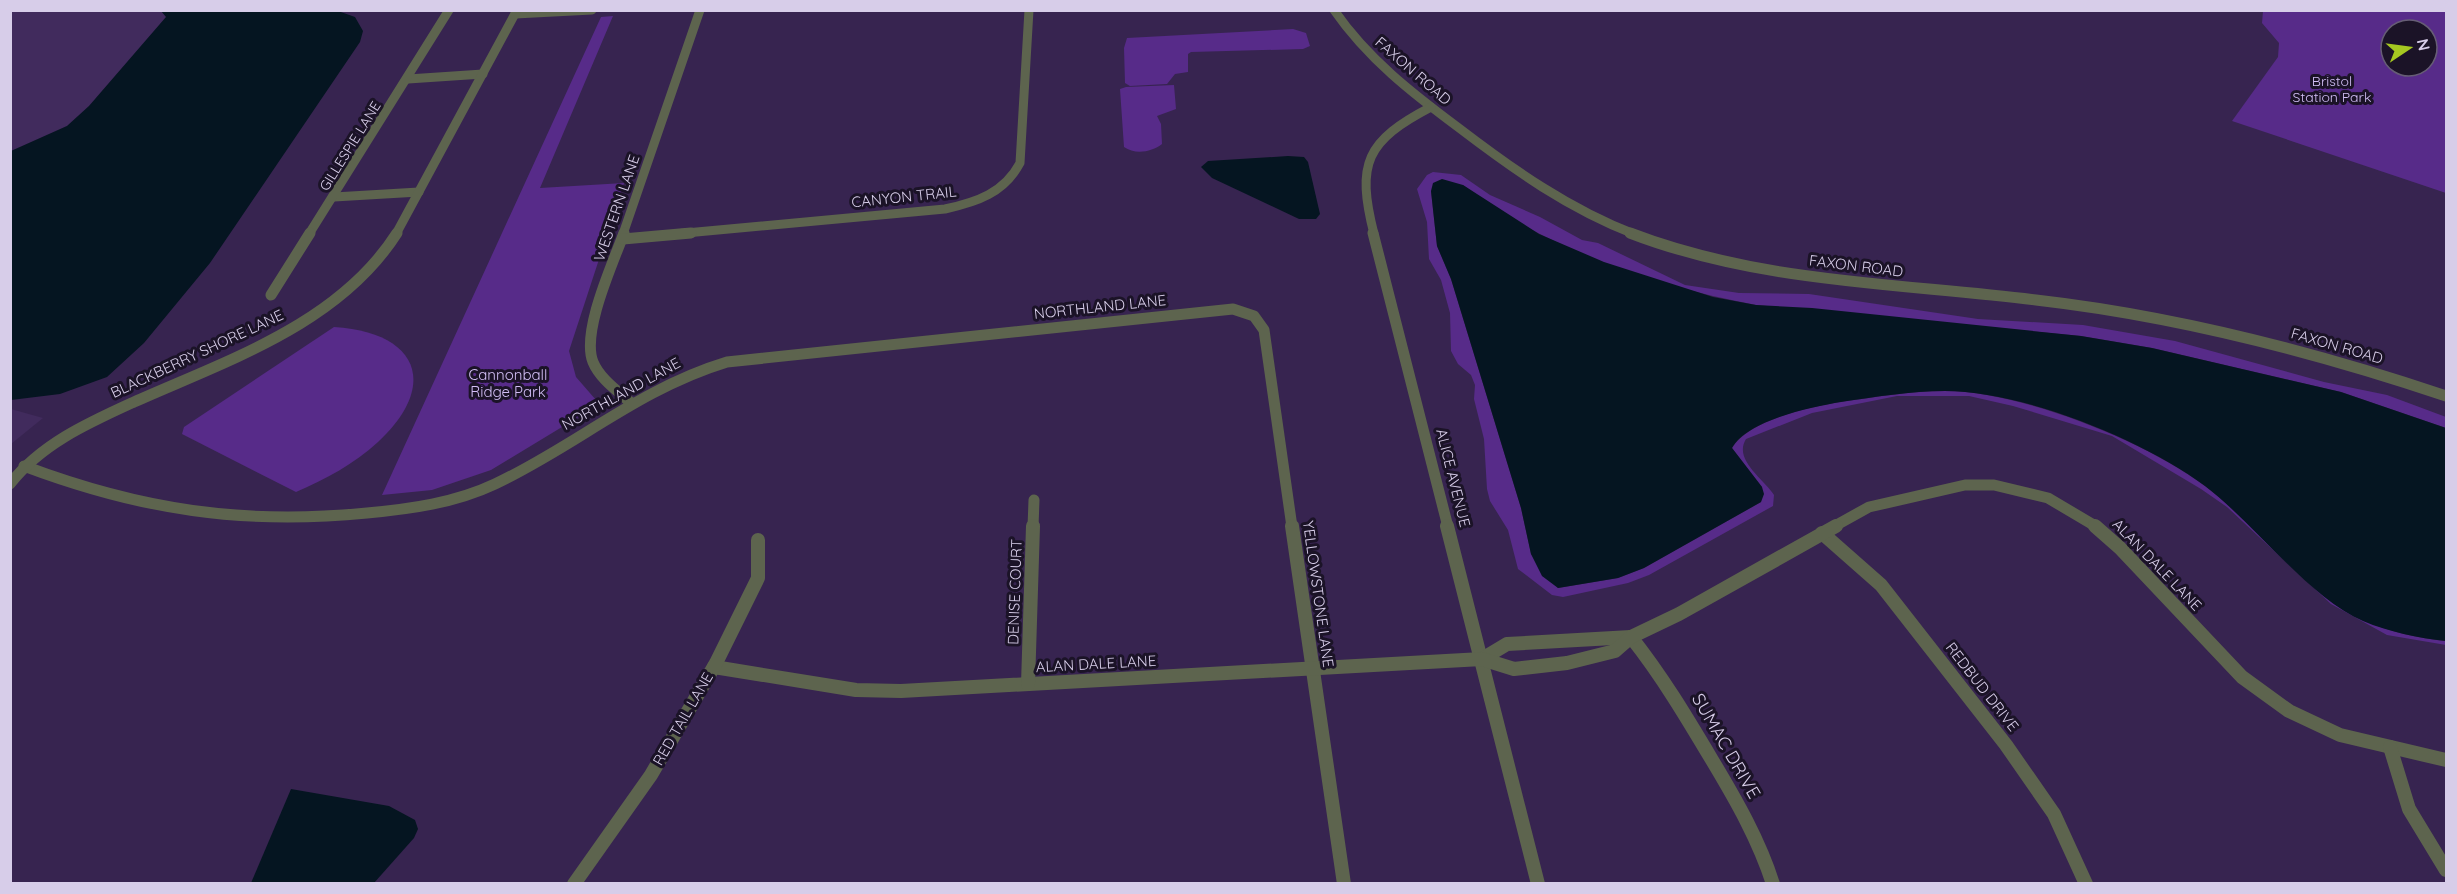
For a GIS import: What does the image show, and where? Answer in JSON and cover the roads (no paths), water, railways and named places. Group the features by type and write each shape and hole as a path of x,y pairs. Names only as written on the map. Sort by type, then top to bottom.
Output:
{"street":[{"name":"GILLESPIE LANE","path":"271,295 449,10"},
{"path":"516,12 592,10"},
{"name":"WESTERN LANE","path":"631,403 596,372 590,359 589,345 599,304 700,10"},
{"name":"CANYON TRAIL","path":"623,239 945,209 987,197 1012,179 1020,163 1029,10"},
{"name":"FAXON ROAD","path":"1334,10 1345,28 1385,70 1508,165 1558,198 1611,226 1668,247 1737,264 1824,279 2090,307 2182,323 2278,345 2398,379 2446,396"},
{"name":"BLACKBERRY SHORE LANE","path":"10,484 24,466 57,441 96,419 287,333 325,308 359,281 384,252 516,12"},
{"path":"408,79 483,74"},
{"name":"ALICE AVENUE","path":"1431,107 1396,125 1377,147 1364,175 1366,196 1538,884"},
{"path":"334,197 419,192"},
{"name":"NORTHLAND LANE","path":"24,466 108,497 166,509 239,518 312,518 416,509 458,499 511,476 631,403 678,378 727,362 1227,309 1251,314"},
{"name":"YELLOWSTONE LANE","path":"1251,314 1260,321 1265,335 1344,884"},
{"name":"BLACKBERRY SHORE LANE","path":"10,469 24,466"},
{"name":"ALAN DALE LANE","path":"714,667 856,690 942,691 1028,684 1482,659 1514,669 1567,663 1615,651 1631,637 1680,614 1869,507 1965,485 1994,485 2048,498 2080,514 2106,534 2230,665 2272,700 2324,729 2446,760"},
{"name":"DENISE COURT","path":"1028,684 1034,500"},
{"name":"REDBUD DRIVE","path":"1822,533 1881,585 2022,765 2054,814 2086,884"},
{"name":"RED TAIL LANE","path":"574,884 651,774 714,667 758,578 758,540"},
{"name":"ALAN DALE LANE","path":"1482,659 1507,644 1631,637"},
{"name":"SUMAC DRIVE","path":"1631,637 1671,690 1733,796 1753,835 1773,884"},
{"path":"2390,747 2409,809 2446,870"}],"water":[{"path":"161,11 338,11 355,17 363,31 360,42 210,263 144,343 107,377 60,394 11,400 11,151 67,126 89,106 166,17"},
{"path":"1304,157 1308,162 1320,214 1316,219 1299,219 1212,178 1201,167 1208,161"},
{"path":"1442,179 1463,185 1539,234 1604,262 1713,297 1756,305 1812,308 2081,336 2152,348 2341,392 2446,428 2446,641 2383,628 2342,610 2302,578 2205,486 2149,452 2081,421 2045,409 2010,399 1976,393 1945,391 1906,393 1841,402 1798,411 1766,422 1740,438 1732,448 1762,487 1764,494 1761,502 1644,568 1618,578 1558,588 1542,576 1531,554 1521,508 1451,279 1437,246 1431,191 1433,183"},
{"path":"291,789 389,806 415,820 418,829 414,838 374,883 251,883"}],"park label":[{"name":"Bristol Station Park","path":"2332,90"},
{"name":"Cannonball Ridge Park","path":"508,384"}]}
